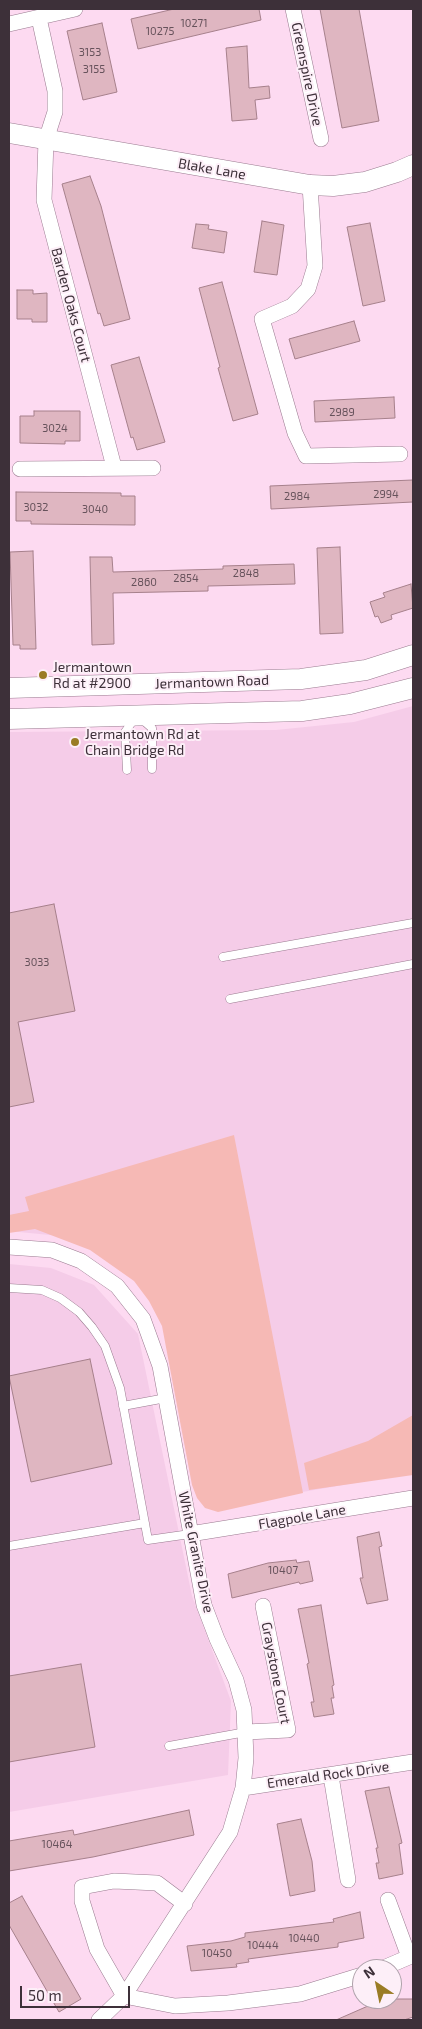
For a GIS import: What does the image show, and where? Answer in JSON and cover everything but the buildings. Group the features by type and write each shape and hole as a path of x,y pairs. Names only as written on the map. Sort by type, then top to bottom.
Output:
{"main road":[{"name":"Blake Lane","path":"9,133 310,185 333,186 365,182 397,172 413,164"},
{"name":"Jermantown Road","path":"9,688 301,679 366,670 413,655"},
{"path":"9,719 302,711 350,704 413,688"}],"street":[{"path":"9,24 75,9"},
{"name":"Greenspire Drive","path":"293,9 321,138"},
{"name":"Barden Oaks Court","path":"39,18 55,91 55,112 46,140 44,200 114,467"},
{"path":"310,185 315,266 308,289 292,306 262,319 294,433 306,456 400,454"},
{"path":"20,469 153,468"},
{"name":"White Granite Drive","path":"9,1247 40,1248 68,1255 95,1268 117,1286 136,1308 150,1332 160,1366 204,1605 236,1680 244,1710 246,1732 242,1788 230,1832 124,1996 99,2020"},
{"path":"413,1498 413,1503"},
{"name":"Flagpole Lane","path":"190,1534 413,1498"},
{"name":"Graystone Court","path":"246,1732 288,1730 264,1606"},
{"name":"Emerald Rock Drive","path":"242,1788 331,1776 413,1762"},
{"path":"331,1776 348,1880"},
{"path":"185,1904 157,1883 114,1881 82,1887 82,1901 97,1948 124,1996 175,2006 228,2003 300,1994 352,1978"},
{"path":"388,1900 408,1957 402,1960"}],"lane":[{"path":"128,770 125,732 137,715 152,728 152,769"},
{"path":"224,957 413,924"},
{"path":"230,999 413,964"},
{"path":"9,1288 42,1290 60,1298 79,1312 105,1346 120,1388 148,1540 190,1534"},
{"path":"123,1406 166,1398"},
{"path":"9,1546 145,1523"},
{"path":"169,1746 246,1732"}],"shaded area":[{"path":"413,706 413,1473 221,1506 164,1314 127,1269 70,1237 9,1231 9,732 276,730 354,722"},
{"path":"234,1135 303,1493 218,1512 205,1508 197,1498 192,1485 162,1326 149,1301 134,1281 90,1250 35,1229 9,1233 9,1215 29,1211 25,1197"},
{"path":"9,1264 51,1268 94,1285 138,1334 192,1596 231,1701 228,1775 9,1812"},
{"path":"413,1415 413,1475 309,1490 304,1463 368,1441"}],"place":[{"name":"Jermantown Rd at #2900","path":"43,675"},
{"name":"Jermantown Rd at Chain Bridge Rd","path":"75,742"}]}
